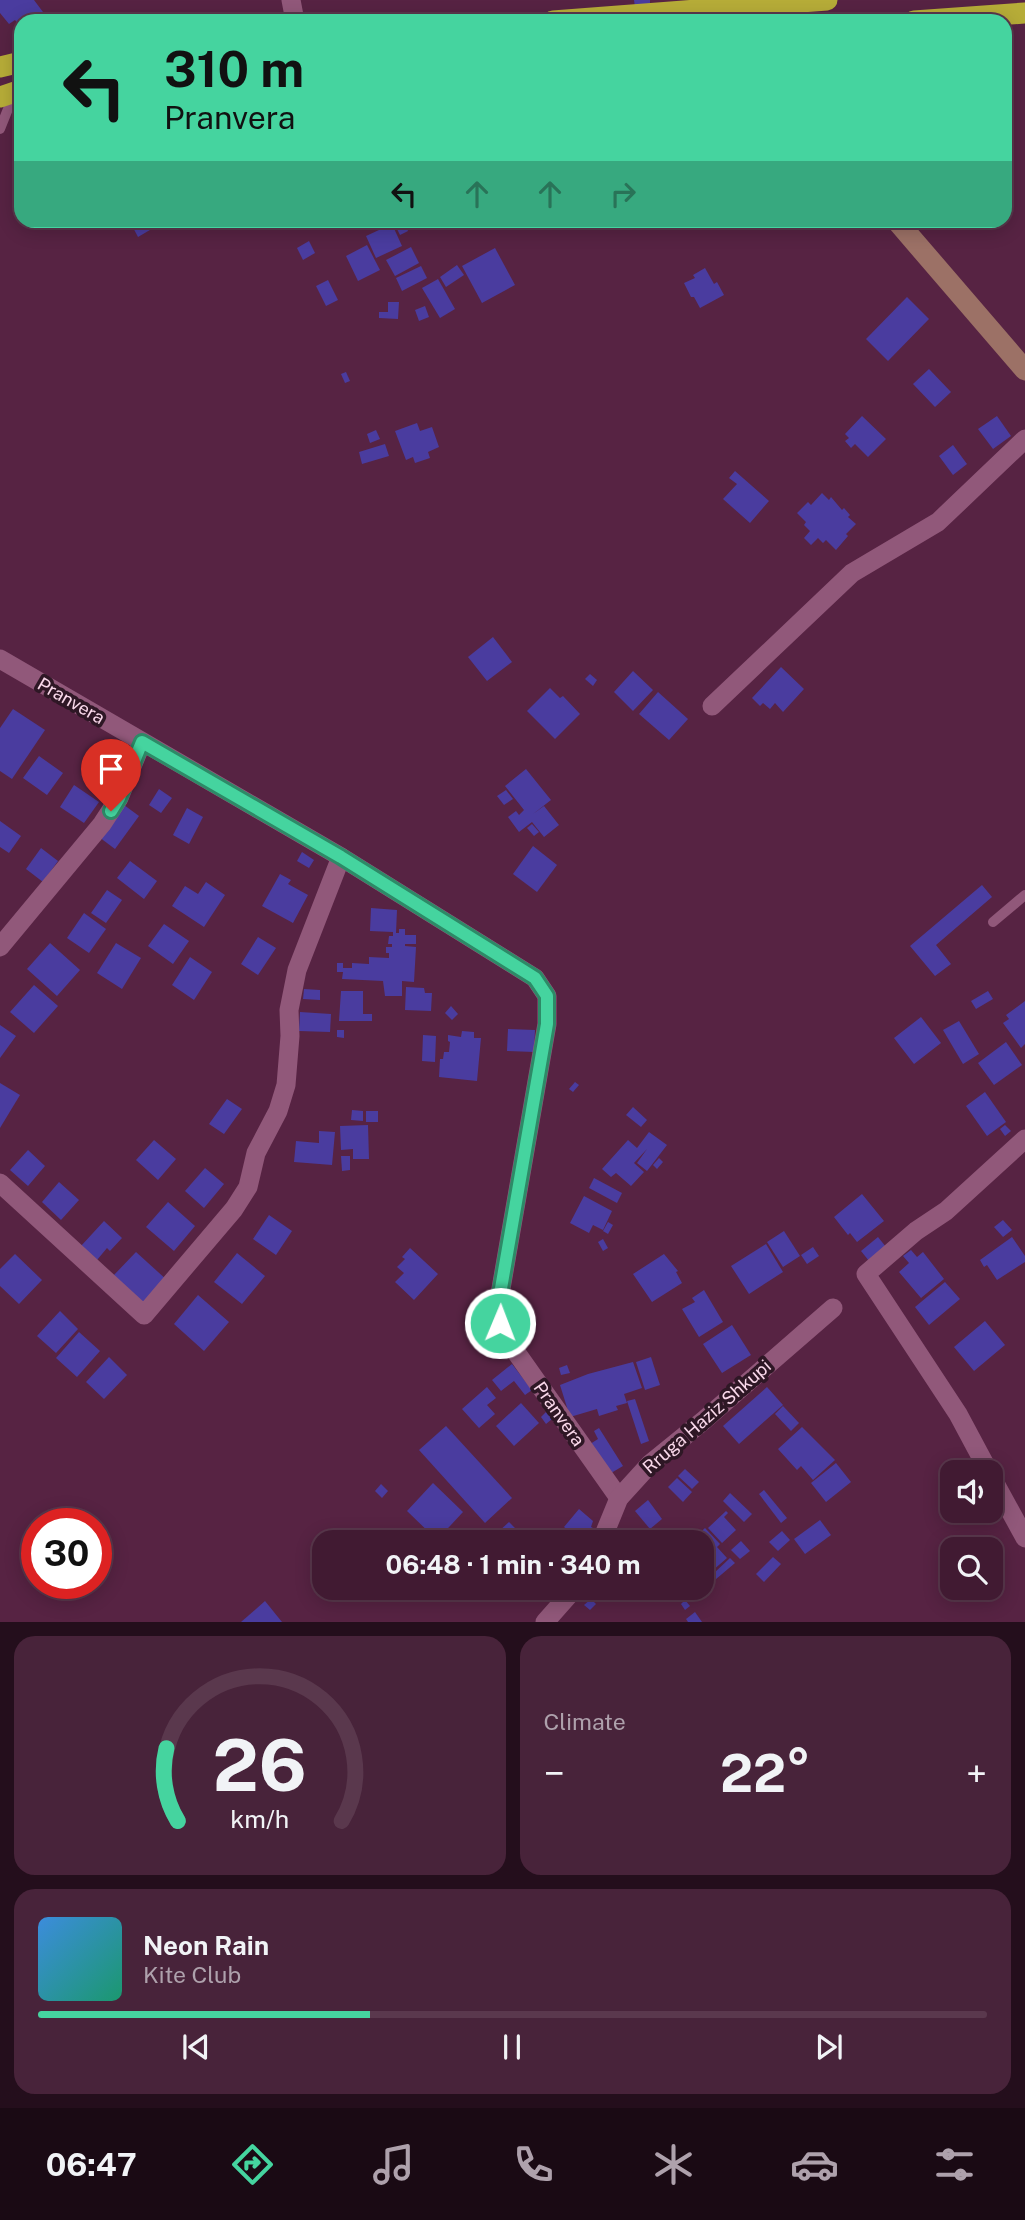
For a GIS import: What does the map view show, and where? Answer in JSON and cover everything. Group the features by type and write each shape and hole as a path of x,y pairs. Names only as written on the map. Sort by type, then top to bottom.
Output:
{"highway":[{"path":"644,14 827,0"}],"street":[{"path":"903,228 1025,370"},
{"path":"712,706 852,573 938,522 1025,439"},
{"name":"Pranvera","path":"0,659 341,857 535,978 547,996 547,1024 499,1300 500,1323 511,1345 618,1498"},
{"path":"0,947 102,824 119,798 142,742"},
{"path":"0,1183 144,1315 234,1209 248,1187 256,1153 278,1111 286,1085 289,1010 294,981 341,857"},
{"path":"983,1460 958,1414 866,1274 916,1231 946,1211 1025,1139"},
{"name":"Rruga Haziz Shkupi","path":"606,1530 618,1498 650,1464 833,1308"},
{"path":"1003,1497 1025,1538"},
{"path":"545,1622 564,1600"}],"lane":[{"path":"0,129 12,93"},
{"path":"993,922 1025,895"}],"building":[{"path":"0,0 34,0 43,12 14,14 14,21 9,24 0,13"},
{"path":"634,0 650,0 650,6 635,7"},
{"path":"133,228 153,228 138,237"},
{"path":"383,228 394,228 402,246 376,258 366,236"},
{"path":"396,228 407,228 408,231 400,235"},
{"path":"309,241 315,253 303,260 297,248"},
{"path":"367,245 380,270 358,281 346,256"},
{"path":"411,247 419,263 395,276 386,260"},
{"path":"495,248 515,285 482,303 462,266"},
{"path":"457,265 464,275 446,287 440,277"},
{"path":"421,266 427,278 402,291 396,278"},
{"path":"705,268 724,295 700,308 684,283 695,278 693,275"},
{"path":"438,279 455,309 440,318 422,288"},
{"path":"328,280 338,300 326,306 316,286"},
{"path":"907,297 929,319 888,361 866,339"},
{"path":"388,302 399,302 398,319 379,318 379,312 388,312"},
{"path":"425,306 429,317 419,321 415,310"},
{"path":"929,369 951,392 935,407 913,384"},
{"path":"346,372 350,381 345,383 341,374"},
{"path":"862,416 886,439 868,457 855,444 851,448 845,441 849,438 845,434"},
{"path":"997,416 1011,436 993,449 978,429"},
{"path":"417,423 420,431 432,427 439,447 428,452 430,458 415,463 413,457 406,460 395,431"},
{"path":"376,430 380,439 370,443 367,434"},
{"path":"385,444 389,456 362,464 359,452"},
{"path":"953,445 967,464 953,475 939,456"},
{"path":"735,471 769,501 750,523 723,499 737,484 729,478"},
{"path":"822,493 829,500 831,497 842,510 844,508 850,515 848,517 856,524 836,550 826,540 823,543 818,538 811,545 804,538 810,531 797,513 808,502 811,505"},
{"path":"493,637 512,662 487,681 468,657"},
{"path":"781,667 804,689 783,712 775,703 770,709 763,703 760,706 752,698"},
{"path":"633,671 653,690 633,711 614,692"},
{"path":"590,674 597,680 593,686 585,679"},
{"path":"550,688 560,698 563,696 580,714 555,739 527,711"},
{"path":"658,692 688,719 669,740 639,714"},
{"path":"13,709 45,730 12,779 0,771 0,728"},
{"path":"39,756 63,773 47,795 23,778"},
{"path":"526,769 551,800 533,814 544,806 559,825 544,837 532,822 519,832 508,817 516,811 519,815 524,810 505,786"},
{"path":"74,785 99,802 84,823 60,807"},
{"path":"159,789 172,798 161,813 149,805"},
{"path":"506,790 513,799 504,805 497,796"},
{"path":"124,805 139,816 115,849 99,837"},
{"path":"187,808 203,817 189,844 173,835"},
{"path":"0,821 21,836 9,853 0,847"},
{"path":"532,824 539,832 534,836 527,828"},
{"path":"533,846 557,865 537,892 513,874"},
{"path":"41,848 58,861 43,882 26,869"},
{"path":"302,852 314,860 309,868 297,861"},
{"path":"130,861 157,881 144,899 117,878"},
{"path":"280,874 291,880 288,884 308,895 293,923 262,906"},
{"path":"206,882 225,895 204,927 172,906 185,886 198,894"},
{"path":"982,885 992,897 936,945 951,964 935,976 910,946"},
{"path":"107,890 122,900 106,923 91,913"},
{"path":"371,908 397,910 396,933 399,933 399,929 405,929 405,935 416,935 416,944 405,944 416,947 414,982 402,981 402,996 385,996 383,981 342,979 343,972 337,972 337,963 343,963 343,968 352,968 352,963 369,964 369,957 389,958 386,947 392,947 392,944 388,944 389,936 393,936 393,932 370,931"},
{"path":"84,913 106,929 89,953 67,938"},
{"path":"164,924 189,941 173,964 148,946"},
{"path":"258,937 276,948 258,975 241,964"},
{"path":"50,943 80,970 57,996 27,969"},
{"path":"116,943 141,958 122,989 97,973"},
{"path":"190,957 212,972 194,1000 172,985"},
{"path":"34,985 58,1006 34,1033 10,1012"},
{"path":"406,987 424,988 425,993 432,993 431,1011 405,1010"},
{"path":"304,989 320,990 320,1000 303,999"},
{"path":"341,991 363,991 363,1014 372,1014 372,1021 339,1021"},
{"path":"988,991 993,999 976,1009 971,1001"},
{"path":"1025,1001 1025,1044 1021,1048 1003,1023 1009,1019 1006,1015"},
{"path":"451,1006 458,1014 452,1020 445,1013"},
{"path":"300,1012 331,1014 330,1032 299,1031"},
{"path":"921,1017 941,1043 914,1064 894,1038"},
{"path":"959,1021 979,1054 963,1064 943,1030"},
{"path":"0,1025 16,1036 0,1058"},
{"path":"508,1029 535,1030 534,1052 507,1051"},
{"path":"337,1030 344,1030 344,1038 337,1037"},
{"path":"462,1031 474,1032 474,1038 481,1038 477,1081 439,1077 440,1059 443,1059 444,1052 449,1052 448,1035 461,1037"},
{"path":"423,1035 436,1036 435,1062 422,1061"},
{"path":"1006,1042 1022,1065 994,1085 978,1063"},
{"path":"575,1082 579,1085 573,1092 569,1089"},
{"path":"0,1083 20,1095 0,1128"},
{"path":"985,1092 1006,1122 987,1136 966,1106"},
{"path":"227,1099 242,1109 224,1134 209,1124"},
{"path":"633,1107 647,1120 641,1127 626,1115"},
{"path":"352,1110 363,1111 363,1121 351,1120"},
{"path":"366,1111 378,1111 378,1122 366,1122"},
{"path":"368,1125 369,1159 353,1159 353,1149 341,1150 340,1126"},
{"path":"1005,1125 1011,1131 1005,1136 1000,1129"},
{"path":"319,1131 335,1132 332,1165 294,1162 296,1141 319,1143"},
{"path":"649,1132 667,1145 647,1171 637,1163 647,1149 634,1163 644,1172 631,1186 616,1173 611,1177 602,1169 628,1140 637,1148"},
{"path":"154,1140 176,1159 158,1180 136,1160"},
{"path":"28,1150 45,1166 28,1186 10,1170"},
{"path":"341,1156 350,1156 350,1170 342,1171"},
{"path":"659,1158 663,1162 657,1169 653,1165"},
{"path":"205,1168 224,1184 204,1208 185,1191"},
{"path":"594,1178 622,1193 617,1203 589,1188"},
{"path":"59,1182 79,1200 61,1220 42,1202"},
{"path":"862,1194 884,1221 857,1242 834,1217"},
{"path":"584,1196 612,1211 603,1230 593,1225 589,1233 570,1223"},
{"path":"168,1202 195,1226 174,1251 146,1227"},
{"path":"269,1215 292,1231 276,1255 253,1239"},
{"path":"1003,1220 1012,1230 1003,1237 994,1227"},
{"path":"104,1221 122,1238 110,1251 107,1248 97,1260 81,1246"},
{"path":"608,1222 613,1225 608,1234 603,1231"},
{"path":"784,1231 800,1256 783,1267 767,1242"},
{"path":"878,1237 886,1247 869,1261 861,1251"},
{"path":"1012,1237 1025,1256 1025,1262 997,1280 980,1260"},
{"path":"603,1239 608,1248 603,1251 598,1242"},
{"path":"766,1244 783,1272 749,1294 731,1266"},
{"path":"813,1247 819,1256 807,1264 801,1255"},
{"path":"410,1248 438,1274 414,1300 395,1282 404,1273 397,1267"},
{"path":"911,1250 917,1257 923,1252 944,1279 921,1298 899,1272 909,1263 903,1256"},
{"path":"136,1252 168,1281 145,1306 113,1276"},
{"path":"237,1253 265,1276 242,1304 214,1282"},
{"path":"15,1254 42,1280 19,1304 0,1286 0,1269"},
{"path":"664,1254 678,1271 676,1272 682,1283 652,1302 633,1274"},
{"path":"945,1282 960,1299 929,1325 915,1307"},
{"path":"704,1290 723,1322 699,1337 682,1309 695,1302 692,1298"},
{"path":"198,1295 229,1322 204,1351 174,1324"},
{"path":"60,1311 78,1329 56,1353 37,1336"},
{"path":"985,1321 1005,1345 974,1371 954,1347"},
{"path":"732,1325 751,1355 722,1373 703,1344"},
{"path":"79,1332 100,1351 77,1377 56,1358"},
{"path":"109,1357 127,1375 104,1399 86,1382"},
{"path":"651,1357 660,1385 645,1390 636,1362"},
{"path":"633,1362 642,1388 624,1394 627,1403 616,1406 618,1410 599,1416 597,1409 570,1417 560,1385"},
{"path":"512,1364 532,1390 525,1395 514,1381 501,1391 492,1380"},
{"path":"567,1365 570,1373 561,1375 559,1368"},
{"path":"487,1387 496,1398 487,1405 495,1414 479,1428 462,1409"},
{"path":"767,1387 783,1405 739,1444 723,1426"},
{"path":"635,1399 649,1441 641,1444 627,1401"},
{"path":"521,1403 539,1423 514,1446 496,1426"},
{"path":"783,1406 799,1423 791,1431 775,1414"},
{"path":"546,1412 552,1419 546,1424 541,1417"},
{"path":"446,1426 512,1498 485,1523 419,1450"},
{"path":"802,1427 835,1460 813,1480 801,1466 797,1470 778,1449"},
{"path":"599,1428 623,1466 606,1476 587,1446 598,1439 594,1431"},
{"path":"836,1463 851,1482 826,1502 811,1483"},
{"path":"685,1469 699,1482 692,1489 678,1476"},
{"path":"677,1478 692,1492 683,1502 668,1487"},
{"path":"433,1483 463,1512 446,1530 427,1530 407,1511"},
{"path":"381,1484 388,1491 382,1498 375,1491"},
{"path":"764,1490 787,1518 781,1523 759,1494"},
{"path":"730,1493 752,1514 744,1522 723,1501"},
{"path":"648,1500 662,1519 650,1529 635,1511"},
{"path":"579,1509 593,1521 591,1527 597,1530 568,1530 564,1527"},
{"path":"726,1511 728,1513 724,1517 736,1530 722,1543 714,1534 714,1530 708,1528"},
{"path":"820,1520 831,1535 805,1554 794,1539"},
{"path":"509,1522 517,1530 500,1530"},
{"path":"782,1531 790,1540 778,1551 769,1542"},
{"path":"714,1538 720,1544 717,1547 727,1558 714,1569"},
{"path":"741,1541 750,1551 740,1559 731,1550"},
{"path":"773,1557 781,1564 764,1582 756,1574"},
{"path":"730,1558 735,1563 714,1581 714,1573"},
{"path":"590,1600 596,1604 590,1610 584,1605"},
{"path":"685,1600 690,1606 685,1610 681,1604"},
{"path":"265,1601 282,1622 241,1622"},
{"path":"695,1612 702,1622 688,1622 686,1619"}],"route":[{"path":"111,811 142,742 341,857 535,978 547,996 547,1024 499,1300 500,1323"}]}
